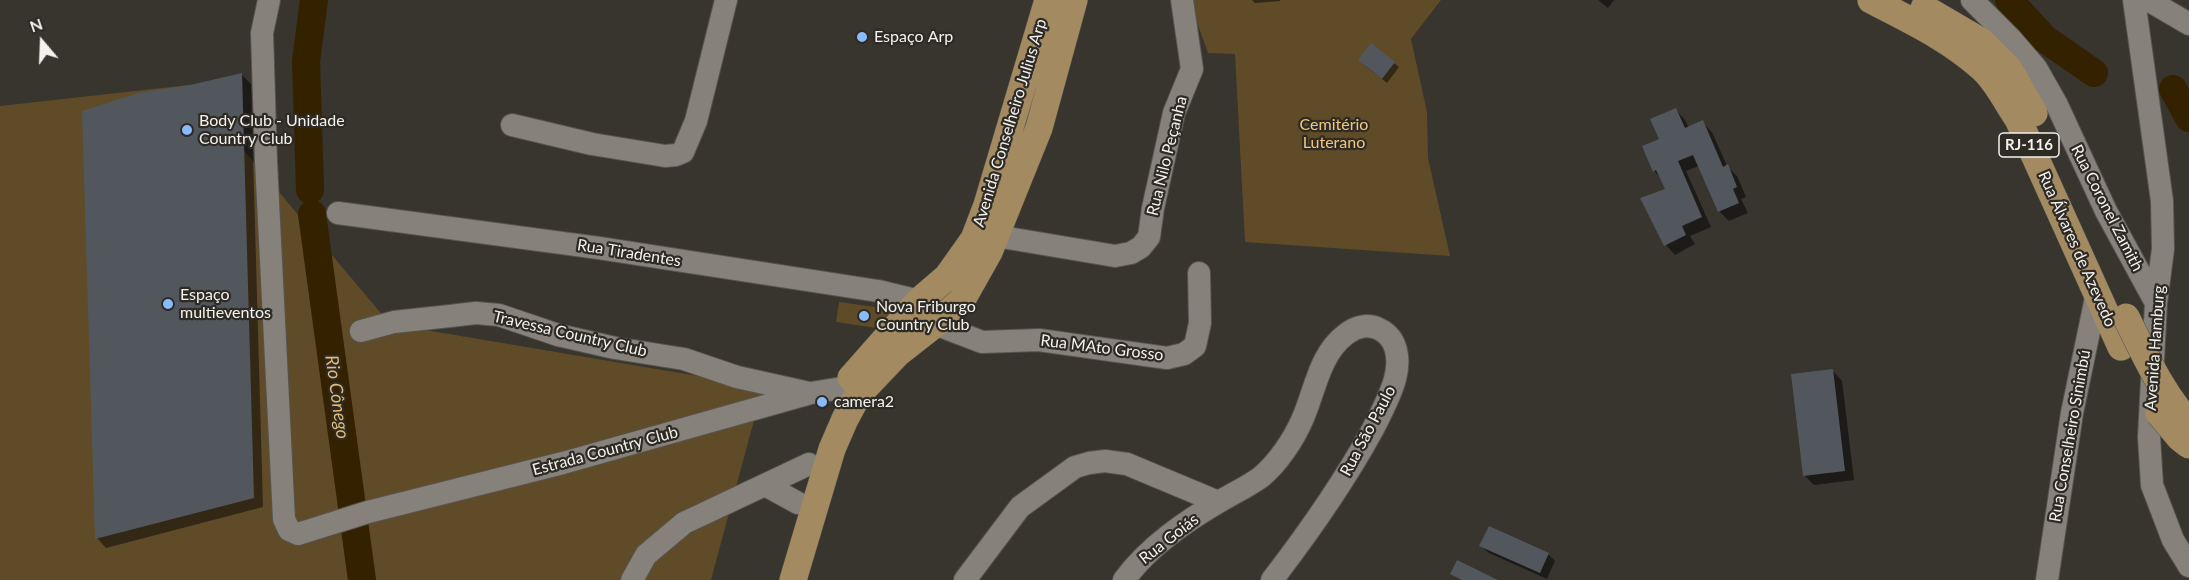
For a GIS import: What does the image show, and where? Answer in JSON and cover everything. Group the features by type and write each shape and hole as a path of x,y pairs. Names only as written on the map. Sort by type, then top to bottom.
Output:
{"main road":[{"name":"Avenida Conselheiro Julius Arp","path":"775,580 809,464 823,426 842,388 919,301 947,277 974,239 987,205 1048,0"},
{"name":"Avenida Conselheiro Julius Arp","path":"793,580 832,448 858,395 898,353 962,300 996,236 1039,128 1074,0"},
{"name":"Rua Álvares de Azevedo","path":"1871,0 1934,33 1984,70 2018,119 2121,347 2155,409 2189,445"},
{"name":"Rua Álvares de Azevedo","path":"1909,0 1982,42 2009,69 2036,116 2126,317 2157,380 2189,423"}],"street":[{"name":"Estrada Country Club","path":"270,0 262,33 262,56 273,328 284,519 289,530 298,534 368,512 563,463 812,393 842,388"},
{"path":"512,125 592,144 665,156 683,152 696,121 726,0"},
{"name":"Rua Nilo Peçanha","path":"996,236 1115,256 1131,253 1141,247 1149,237 1153,208 1174,113 1192,69 1182,0"},
{"name":"Rua Coronel Zamith","path":"1972,0 2036,68 2057,105 2106,211 2157,303"},
{"name":"Avenida Hamburg","path":"2134,0 2153,123 2162,201 2163,249 2157,303 2149,437 2152,485 2173,540 2189,566"},
{"path":"2148,0 2189,24"},
{"name":"Rua Tiradentes","path":"338,213 599,248 878,291 919,301"},
{"name":"Rua MAto Grosso","path":"935,324 982,342 1039,340 1167,358 1184,354 1195,346 1200,323 1199,273"},
{"name":"Rua Conselheiro Sinimbú","path":"2047,580 2072,413 2097,293"},
{"name":"Travessa Country Club","path":"361,331 394,322 476,313 499,315 558,335 615,348 684,359 737,377 812,393"},
{"name":"Rua São Paulo","path":"1218,502 1261,477 1280,456 1302,420 1323,365 1333,346 1358,327 1371,325 1387,333 1397,350 1395,379 1385,406 1362,450 1335,492 1272,580"},
{"path":"965,580 1020,507 1075,467 1105,461 1127,464 1218,502"},
{"path":"632,580 646,555 684,523 809,464"},
{"path":"765,485 798,503"},
{"name":"Rua Goiás","path":"1124,580 1135,565 1165,538 1218,502"}],"green space":[{"name":"Cemitério Luterano","path":"1189,0 1441,0 1411,39 1427,112 1428,158 1450,256 1245,242 1235,54 1208,53"},
{"path":"189,85 390,324 763,387 711,580 0,580 0,106"},
{"name":"Nova Friburgo Country Club","path":"839,302 897,310 877,328 836,322"}],"building":[{"path":"1371,43 1395,62 1382,79 1358,60"},
{"name":"Espaço multieventos","path":"242,73 254,498 95,539 82,111 138,93 190,85"},
{"path":"1676,108 1685,128 1703,120 1723,167 1728,164 1737,187 1733,189 1739,203 1718,212 1693,155 1678,161 1702,217 1682,226 1686,235 1664,246 1640,198 1665,189 1656,170 1653,172 1642,146 1659,139 1650,119"},
{"path":"1833,369 1845,471 1803,476 1791,374"},
{"path":"1489,526 1549,553 1540,573 1479,546"},
{"path":"1457,560 1498,580 1462,580 1450,574"}],"waterway":[{"name":"Rio Cônego","path":"310,190 306,61 314,0"},
{"path":"2009,0 2045,39 2094,73"},
{"path":"2173,89 2189,118"},
{"name":"Rio Cônego","path":"312,214 362,580"}],"place":[{"name":"Espaço Arp","path":"862,37"},
{"name":"Body Club - Unidade Country Club","path":"187,130"},
{"name":"Espaço multieventos","path":"168,304"},
{"name":"Nova Friburgo Country Club","path":"864,316"},
{"name":"camera2","path":"822,402"}]}
